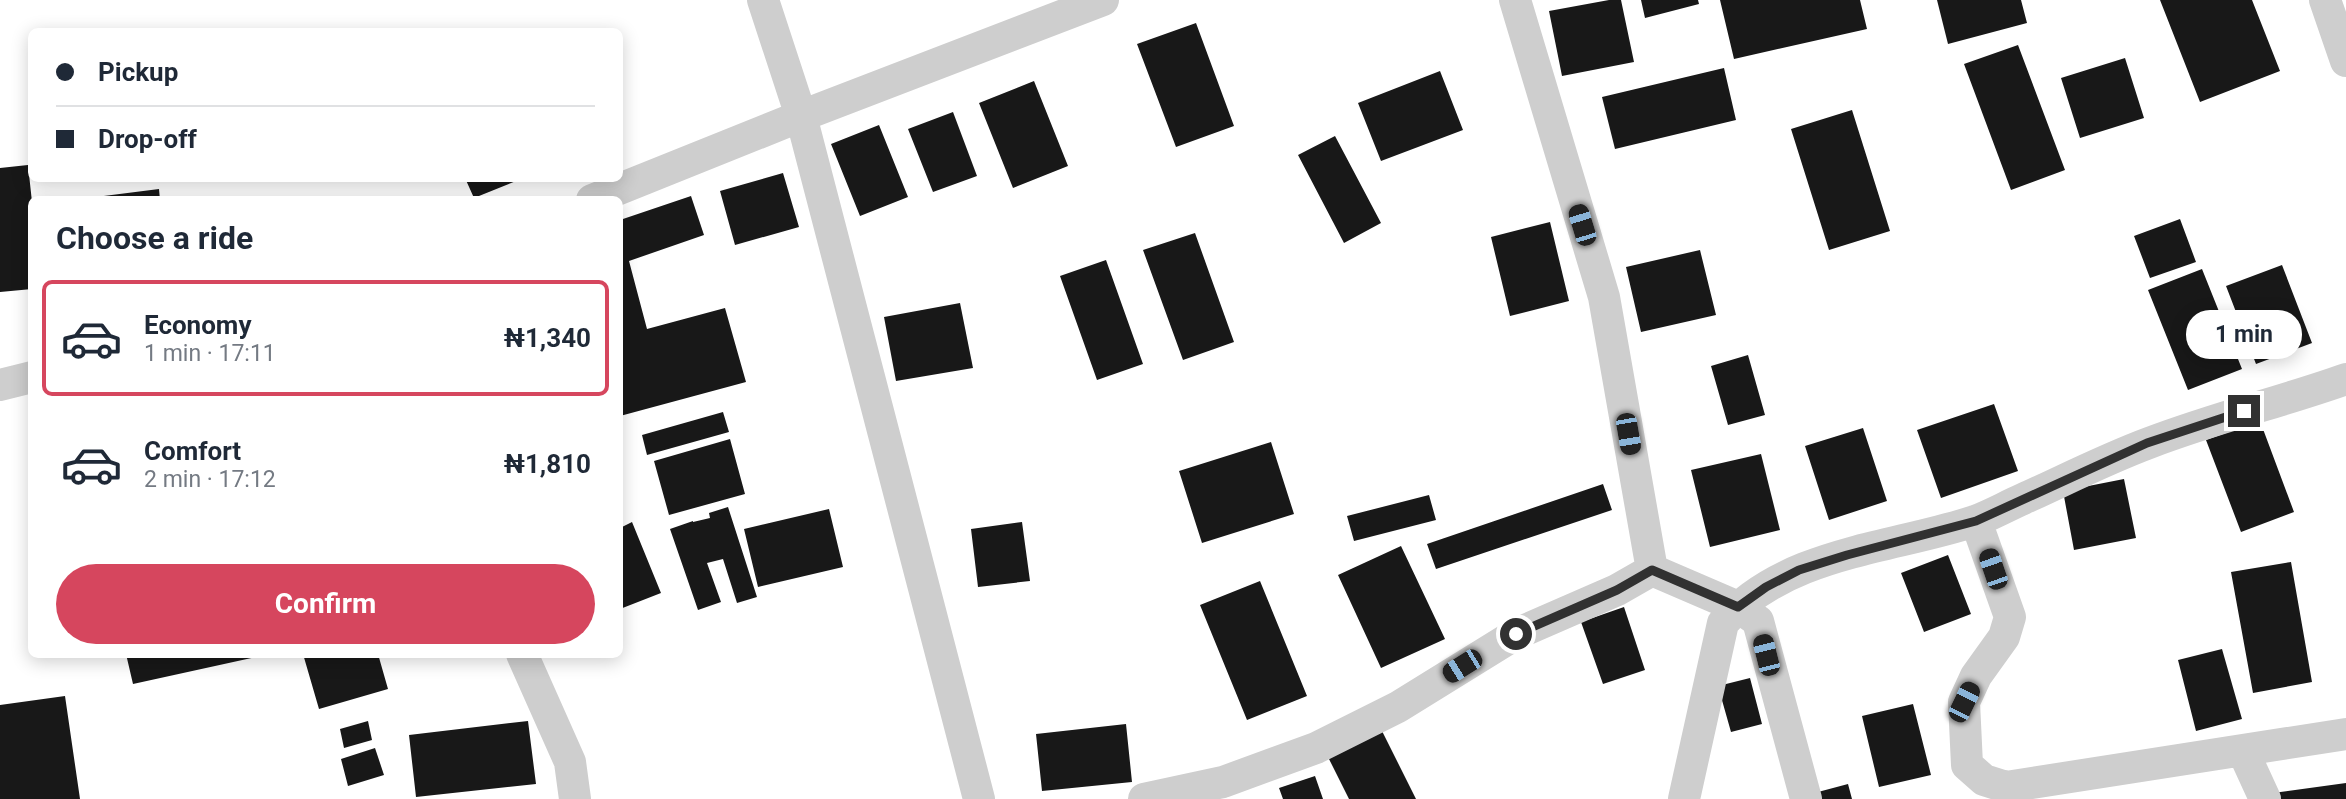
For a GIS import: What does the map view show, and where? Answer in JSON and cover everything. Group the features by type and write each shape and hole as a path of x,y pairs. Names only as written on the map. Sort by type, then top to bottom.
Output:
{"street":[{"path":"763,0 801,116 979,799"},
{"path":"602,196 1103,0"},
{"path":"1515,0 1604,297 1652,570"},
{"path":"2325,0 2346,61"},
{"path":"0,385 28,378"},
{"path":"1694,791 1723,623 1738,607 1766,587 1799,570 1976,521 2147,443 2346,379"},
{"path":"1976,521 2010,617 2004,637 1976,676 1964,702 1968,765 1984,780 2006,787 2346,734"},
{"path":"1652,570 1738,607 1758,621 1806,799"},
{"path":"1144,799 1223,782 1316,748 1398,707 1516,634 1617,590 1652,570"},
{"path":"524,658 570,762 575,799"},
{"path":"2243,751 2265,799"}],"building":[{"path":"1621,0 1634,62 1562,76 1549,11"},
{"path":"1641,0 1698,0 1699,4 1645,18"},
{"path":"1720,0 1860,0 1867,29 1734,59"},
{"path":"1937,0 2021,0 2027,23 1948,44"},
{"path":"2160,0 2252,0 2280,71 2200,102"},
{"path":"1196,23 1234,126 1176,147 1137,44"},
{"path":"2018,45 2065,170 2011,190 1964,64"},
{"path":"2125,58 2144,118 2080,138 2061,78"},
{"path":"1724,68 1736,120 1615,149 1602,97"},
{"path":"1440,71 1463,130 1381,161 1358,103"},
{"path":"1034,81 1068,166 1013,188 979,103"},
{"path":"1852,110 1890,231 1829,250 1791,129"},
{"path":"953,112 977,176 933,192 908,129"},
{"path":"879,125 908,197 860,216 831,144"},
{"path":"1335,136 1381,223 1344,243 1298,155"},
{"path":"28,165 31,196 28,196 28,289 0,292 0,168"},
{"path":"783,173 799,227 735,245 720,191"},
{"path":"467,182 514,182 479,196 473,196"},
{"path":"159,189 160,196 104,196"},
{"path":"691,196 704,235 629,261 647,329 725,308 746,382 623,415 623,219"},
{"path":"2180,219 2196,262 2150,278 2134,236"},
{"path":"1550,222 1569,301 1510,316 1491,237"},
{"path":"1195,233 1234,342 1183,360 1143,250"},
{"path":"1700,250 1716,315 1641,332 1626,267"},
{"path":"1106,260 1143,364 1097,380 1060,276"},
{"path":"2282,265 2312,343 2256,364 2226,286"},
{"path":"2202,269 2242,369 2188,390 2148,290"},
{"path":"960,303 973,368 896,381 884,317"},
{"path":"1748,355 1765,415 1728,425 1711,366"},
{"path":"1994,404 2018,471 1941,498 1917,430"},
{"path":"723,412 729,432 647,455 642,435"},
{"path":"2260,421 2294,512 2241,532 2206,440"},
{"path":"1863,428 1887,501 1829,520 1805,446"},
{"path":"730,439 745,494 669,515 654,461"},
{"path":"1271,442 1294,514 1202,543 1179,471"},
{"path":"1761,454 1780,530 1710,547 1691,470"},
{"path":"2124,479 2136,538 2074,550 2063,491"},
{"path":"1603,484 1612,510 1436,569 1427,544"},
{"path":"1429,495 1436,520 1354,541 1347,516"},
{"path":"728,507 757,597 737,603 723,559 707,563 721,602 698,610 670,529 710,518 709,513"},
{"path":"829,509 843,567 758,587 744,529"},
{"path":"632,522 661,593 623,608 623,526"},
{"path":"1022,522 1030,581 978,587 971,529"},
{"path":"1401,546 1445,639 1381,668 1338,575"},
{"path":"1948,555 1971,614 1924,632 1901,573"},
{"path":"2291,562 2312,682 2253,693 2231,572"},
{"path":"1260,581 1307,696 1247,720 1200,605"},
{"path":"1624,607 1645,670 1603,684 1581,622"},
{"path":"2222,649 2242,719 2196,731 2178,660"},
{"path":"127,658 251,658 133,684"},
{"path":"304,658 379,658 388,689 319,709"},
{"path":"1750,678 1762,724 1731,732 1718,686"},
{"path":"65,696 80,799 0,799 0,705"},
{"path":"1913,704 1931,775 1879,787 1862,716"},
{"path":"368,721 372,740 344,748 340,729"},
{"path":"528,721 536,784 416,797 409,735"},
{"path":"1126,724 1132,782 1042,791 1036,734"},
{"path":"1381,729 1416,799 1349,799 1327,755"},
{"path":"375,748 384,775 348,786 341,759"},
{"path":"1315,776 1323,799 1283,799 1279,788"},
{"path":"2346,783 2346,799 2274,799 2273,793"},
{"path":"1848,784 1852,799 1819,799 1818,792"}],"route":[{"path":"1516,634 1617,590 1652,570 1738,607 1766,587 1799,570 1976,521 2147,443 2244,411"}]}
